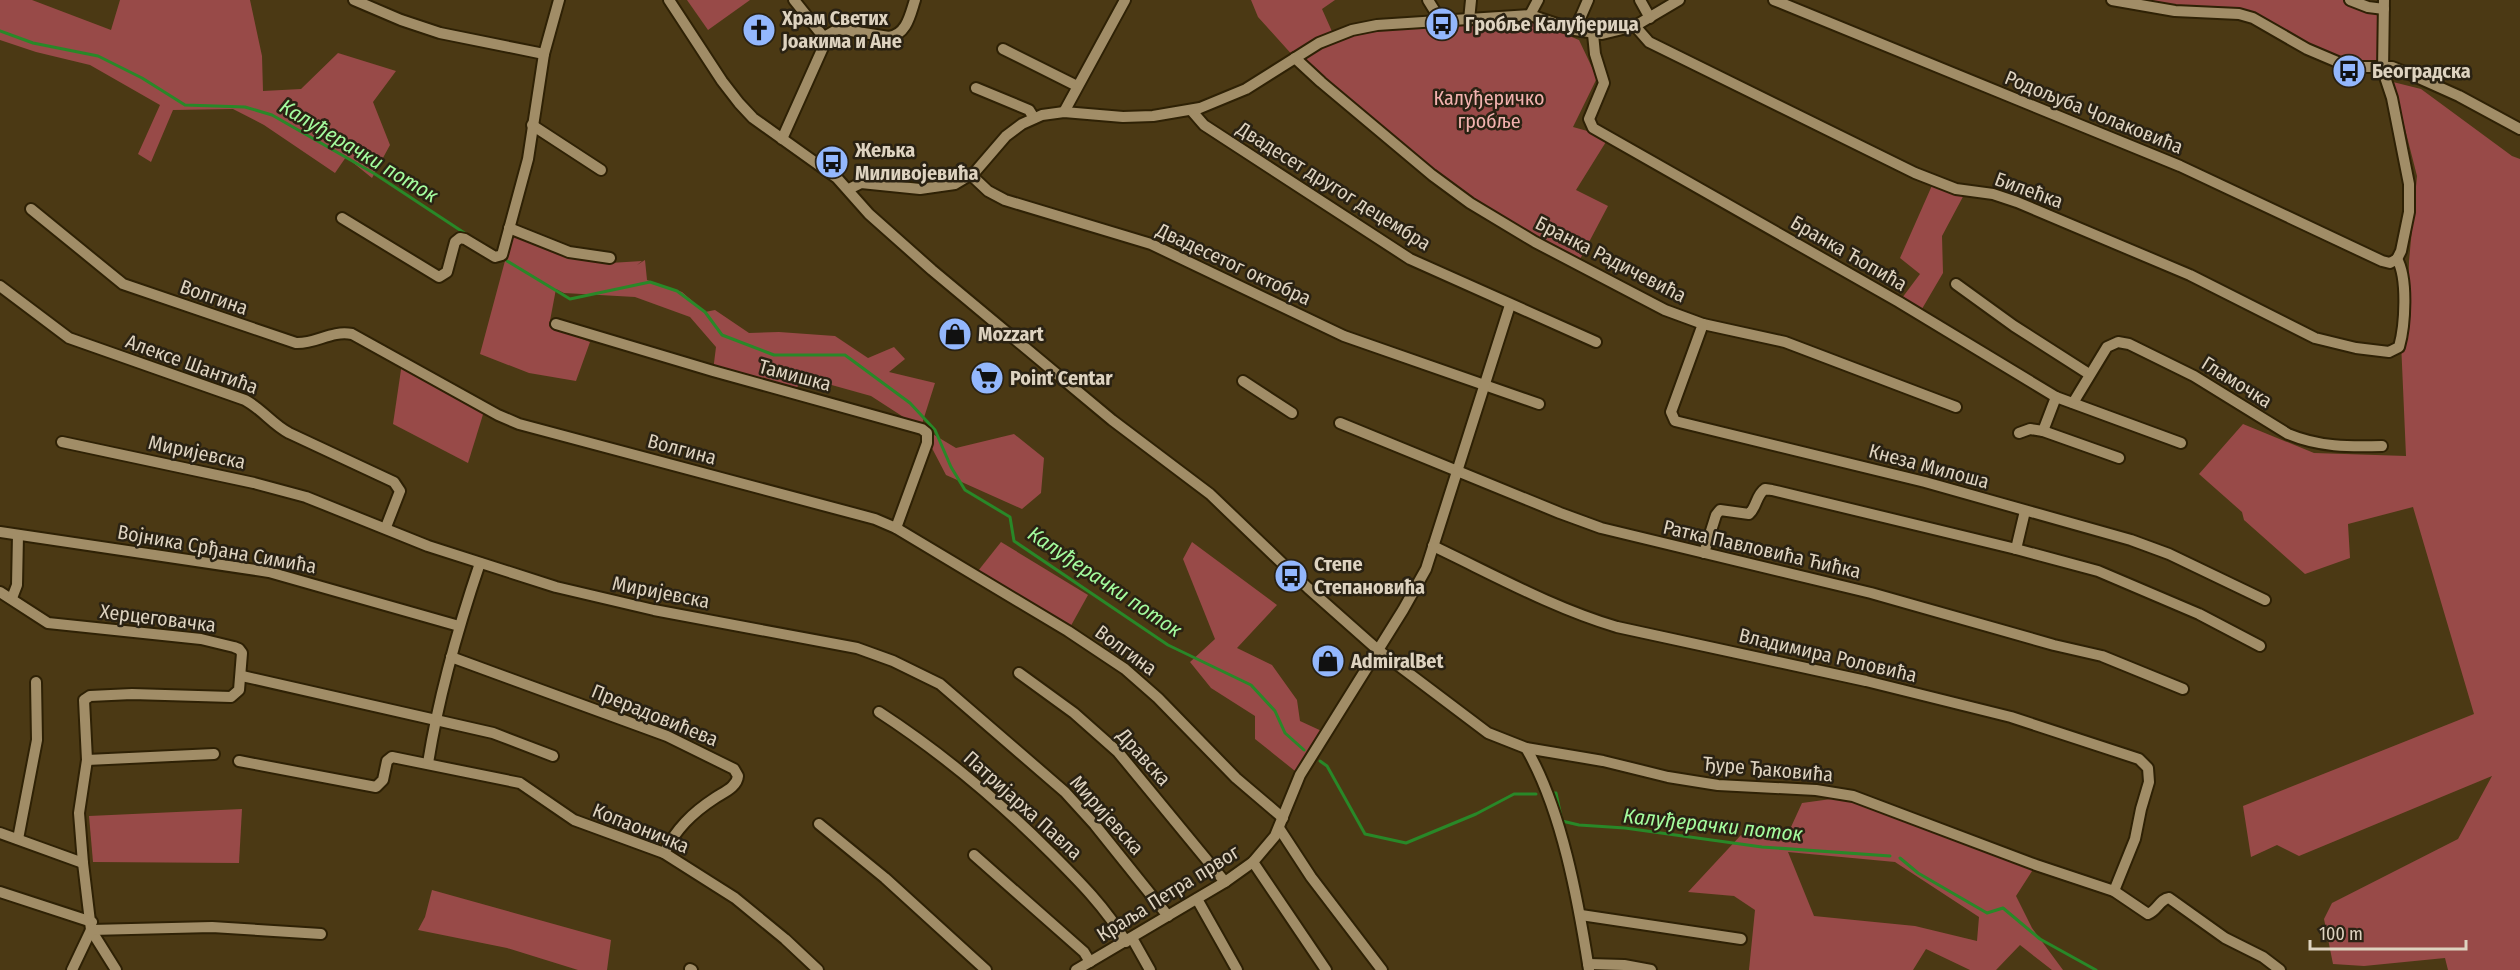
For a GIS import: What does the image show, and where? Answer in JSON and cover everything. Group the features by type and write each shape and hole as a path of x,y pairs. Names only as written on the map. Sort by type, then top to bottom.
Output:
{"street":[{"path":"354,0 401,20 440,33 544,54"},
{"path":"342,218 439,277 447,272 455,242 460,238 499,258 503,252 528,159 544,54 558,3 547,0"},
{"name":"Ђуре Ђаковића","path":"669,0 739,103 763,126 830,172 849,189 877,222 955,290 1112,420 1224,505 1308,588 1378,650 1478,726 1509,743 1526,748 1602,761 1668,777 1718,785 1816,789 1853,796 2036,865 2114,891 2148,914 2157,909 2163,900 2169,898 2225,938 2263,957 2280,970"},
{"path":"782,140 825,46 824,37 794,0"},
{"path":"824,37 838,29 889,37 896,36 907,24 915,0"},
{"path":"1064,112 1125,0"},
{"path":"1428,0 1441,21"},
{"path":"1469,20 1471,0"},
{"path":"1530,15 1538,0"},
{"path":"1575,30 1588,0"},
{"path":"1640,0 1650,18"},
{"path":"849,189 861,183 920,189 955,184 971,175 1006,136 1034,118 1050,113 1144,117 1191,110 1246,89 1319,43 1352,30 1377,25 1530,15 1593,34 1611,33 1635,26 1679,0"},
{"name":"Родољуба Чолаковића","path":"1774,0 2180,166 2382,261 2390,263 2397,259"},
{"path":"2112,0 2175,11 2239,14 2253,18 2307,49 2340,63 2365,68 2383,66 2412,75 2520,129"},
{"path":"2350,0 2368,7 2384,4 2383,66 2409,184 2409,212 2401,251 2397,259"},
{"name":"Билећка","path":"1635,26 1649,42 1915,173 1956,189 1993,194 2017,202 2190,275 2315,338 2356,348 2389,352 2399,347 2402,323 2402,273 2397,259"},
{"name":"Бранка Ћопића","path":"1593,34 1595,54 1604,83 1589,119 1593,128 1899,302 2056,397 2181,443"},
{"path":"1003,49 1077,86"},
{"name":"Бранка Радичевића","path":"1295,58 1328,88 1470,203 1535,242 1665,309 1703,324 1785,342 1956,407"},
{"path":"976,88 1029,110 1034,118"},
{"name":"Двадесет другог децембра","path":"1191,110 1204,125 1387,246 1510,305 1596,342"},
{"path":"532,125 601,170"},
{"name":"Двадесетог октобра","path":"971,175 988,191 1005,200 1151,244 1344,336 1539,404"},
{"name":"Волгина","path":"31,209 123,284 296,343 332,334 352,334 498,415 519,424 863,516 896,528 1068,631 1125,669 1158,698 1281,823 1311,877 1382,970"},
{"path":"509,228 569,252 610,258"},
{"path":"1956,284 2020,330 2089,374"},
{"name":"Алексе Шантића","path":"0,286 69,338 244,400 263,411 275,424 289,433 393,483 400,491 386,527"},
{"name":"Краља Петра првог","path":"1076,970 1225,882 1253,862 1268,846 1281,823 1300,775 1421,579 1510,305"},
{"name":"Тамишка","path":"556,324 713,371 922,429 927,433 928,438 896,528"},
{"name":"Кнеза Милоша","path":"1703,324 1671,412 1674,421 1925,482 2149,546 2265,600"},
{"name":"Гламочка","path":"2073,403 2089,374 2112,344 2118,342 2129,344 2194,376 2288,435 2336,447 2382,446"},
{"path":"1243,381 1292,413"},
{"path":"2043,431 2056,397"},
{"name":"Ратка Павловића Ћићка","path":"1340,423 1601,528 1871,593 2054,645 2102,656 2183,689"},
{"path":"2019,433 2030,429 2043,431 2119,458"},
{"name":"Миријевска","path":"62,442 254,483 334,506 428,546 603,599 857,648 893,661 931,678 1065,792 1109,841 1168,916"},
{"path":"1704,554 1716,515 1720,510 1749,514 1760,493 1765,489 2098,571 2199,614 2260,646"},
{"path":"2016,549 2025,511"},
{"name":"Војника Срђана Симића","path":"0,532 269,572 459,626"},
{"path":"12,598 17,585 18,535"},
{"name":"Владимира Роловића","path":"1433,546 1583,617 1617,627 1866,681 2011,717 2139,759 2148,768 2150,775 2135,839 2114,891"},
{"path":"428,763 435,719 459,626 480,562"},
{"name":"Херцеговачка","path":"0,592 48,623 201,639 234,647 242,653 242,675"},
{"name":"Прерадовићева","path":"451,657 667,736 734,769 738,776 734,785 691,816 676,831 664,853"},
{"name":"Дравска","path":"1019,673 1074,713 1118,752 1225,882"},
{"path":"116,970 92,926 83,863 80,813 87,760 83,706 86,698 132,694 231,697 239,690 242,675 435,719 510,739 553,756"},
{"path":"18,839 38,740 36,682"},
{"name":"Патријарха Павла","path":"879,712 944,757 1023,825 1094,898 1129,940 1150,970"},
{"path":"1526,748 1544,784 1581,915 1588,967 1624,965 1651,970"},
{"path":"87,760 214,754"},
{"name":"Копаоничка","path":"239,761 376,787 383,780 385,764 389,758 428,763 520,783 574,820 664,853 735,898 818,970"},
{"path":"819,824 885,878 986,970"},
{"path":"0,832 83,863"},
{"path":"974,855 1084,952 1090,962"},
{"path":"1253,862 1326,970"},
{"path":"0,892 92,926 212,927 321,934"},
{"path":"1197,899 1237,970"},
{"path":"1581,915 1741,939"},
{"path":"72,970 92,926"}],"green space":[{"path":"0,0 32,0 111,30 120,0 250,0 262,56 263,91 301,89 338,53 396,71 373,102 390,145 372,178 346,157 335,173 264,125 233,109 173,110 151,162 138,154 160,105 90,65 36,52 0,40"},
{"path":"687,0 750,0 708,30"},
{"path":"1251,0 1335,0 1322,9 1334,36 1295,58 1258,17"},
{"path":"2116,0 2353,0 2384,9 2383,66 2331,59 2253,18"},
{"name":"Калуђеричко гробље","path":"1533,21 1579,40 1597,78 1573,127 1609,137 1576,190 1608,206 1578,263 1432,175 1303,61 1331,41 1372,30"},
{"path":"2393,82 2421,89 2512,156 2520,159 2520,970 2448,970 2445,958 2364,966 2333,964 2324,919 2332,903 2458,839 2492,776 2299,856 2277,845 2251,857 2243,806 2474,714 2413,507 2348,524 2350,558 2305,574 2244,520 2242,512 2199,474 2243,424 2314,453 2406,456 2401,342 2408,302 2409,261 2417,176"},
{"path":"1934,181 1966,191 1942,236 1943,273 1919,314 1899,302 1920,274 1900,258"},
{"path":"513,231 568,255 610,263 642,261 637,265 645,260 647,280 682,292 705,312 715,310 749,333 779,332 835,336 868,358 894,347 905,359 889,372 935,383 921,427 956,448 1014,434 1044,458 1041,493 1022,509 946,475 922,429 871,396 803,377 794,393 713,371 716,347 690,317 635,297 564,293 556,289 549,326 590,342 576,381 529,373 480,354"},
{"path":"402,363 485,408 468,463 393,424"},
{"path":"1001,542 1088,595 1068,631 974,576"},
{"path":"1192,542 1277,605 1237,648 1272,665 1297,700 1300,721 1326,733 1300,775 1255,739 1255,716 1211,688 1190,662 1215,639 1183,559"},
{"path":"1853,796 2036,865 2016,896 2032,928 2063,970 2052,970 2020,945 1996,970 1970,970 1926,949 1913,970 1749,970 1755,910 1734,896 1688,892 1741,835 1786,838 1802,803","holes":["1788,852 1895,862 1979,917 1977,941 1915,926 1814,916"]},
{"path":"242,809 239,863 93,862 89,816"},
{"path":"432,890 611,940 607,970 578,970 507,948 418,930 425,917"}],"waterway":[{"name":"Калуђерачки поток","path":"0,31 33,43 98,56 142,78 185,105 245,107 272,115 375,174 469,236"},
{"name":"Калуђерачки поток","path":"507,261 570,299 650,282 677,291 705,312 722,335 774,355 845,355 910,403 935,430 951,467 965,490 1010,517 1014,541 1168,645 1251,685 1275,711 1285,733 1304,750"},
{"name":"Калуђерачки поток","path":"1320,761 1327,766 1365,834 1406,843 1476,814 1514,794 1536,794"},
{"name":"Калуђерачки поток","path":"1553,793 1556,793 1562,821 1579,825 1625,828 1762,847 1890,856"},
{"name":"Калуђерачки поток","path":"1900,858 1918,873 1987,913 2003,908 2040,939 2096,970"}],"place":[{"name":"Гробље Калуђерица","path":"1442,24"},
{"name":"Храм Светих Јоакима и Ане","path":"759,30"},
{"name":"Београдска","path":"2349,71"},
{"name":"Жељка Миливојевића","path":"832,162"},
{"name":"Mozzart","path":"955,334"},
{"name":"Point Centar","path":"987,378"},
{"name":"Степе Степановића","path":"1291,576"},
{"name":"AdmiralBet","path":"1328,661"}]}
